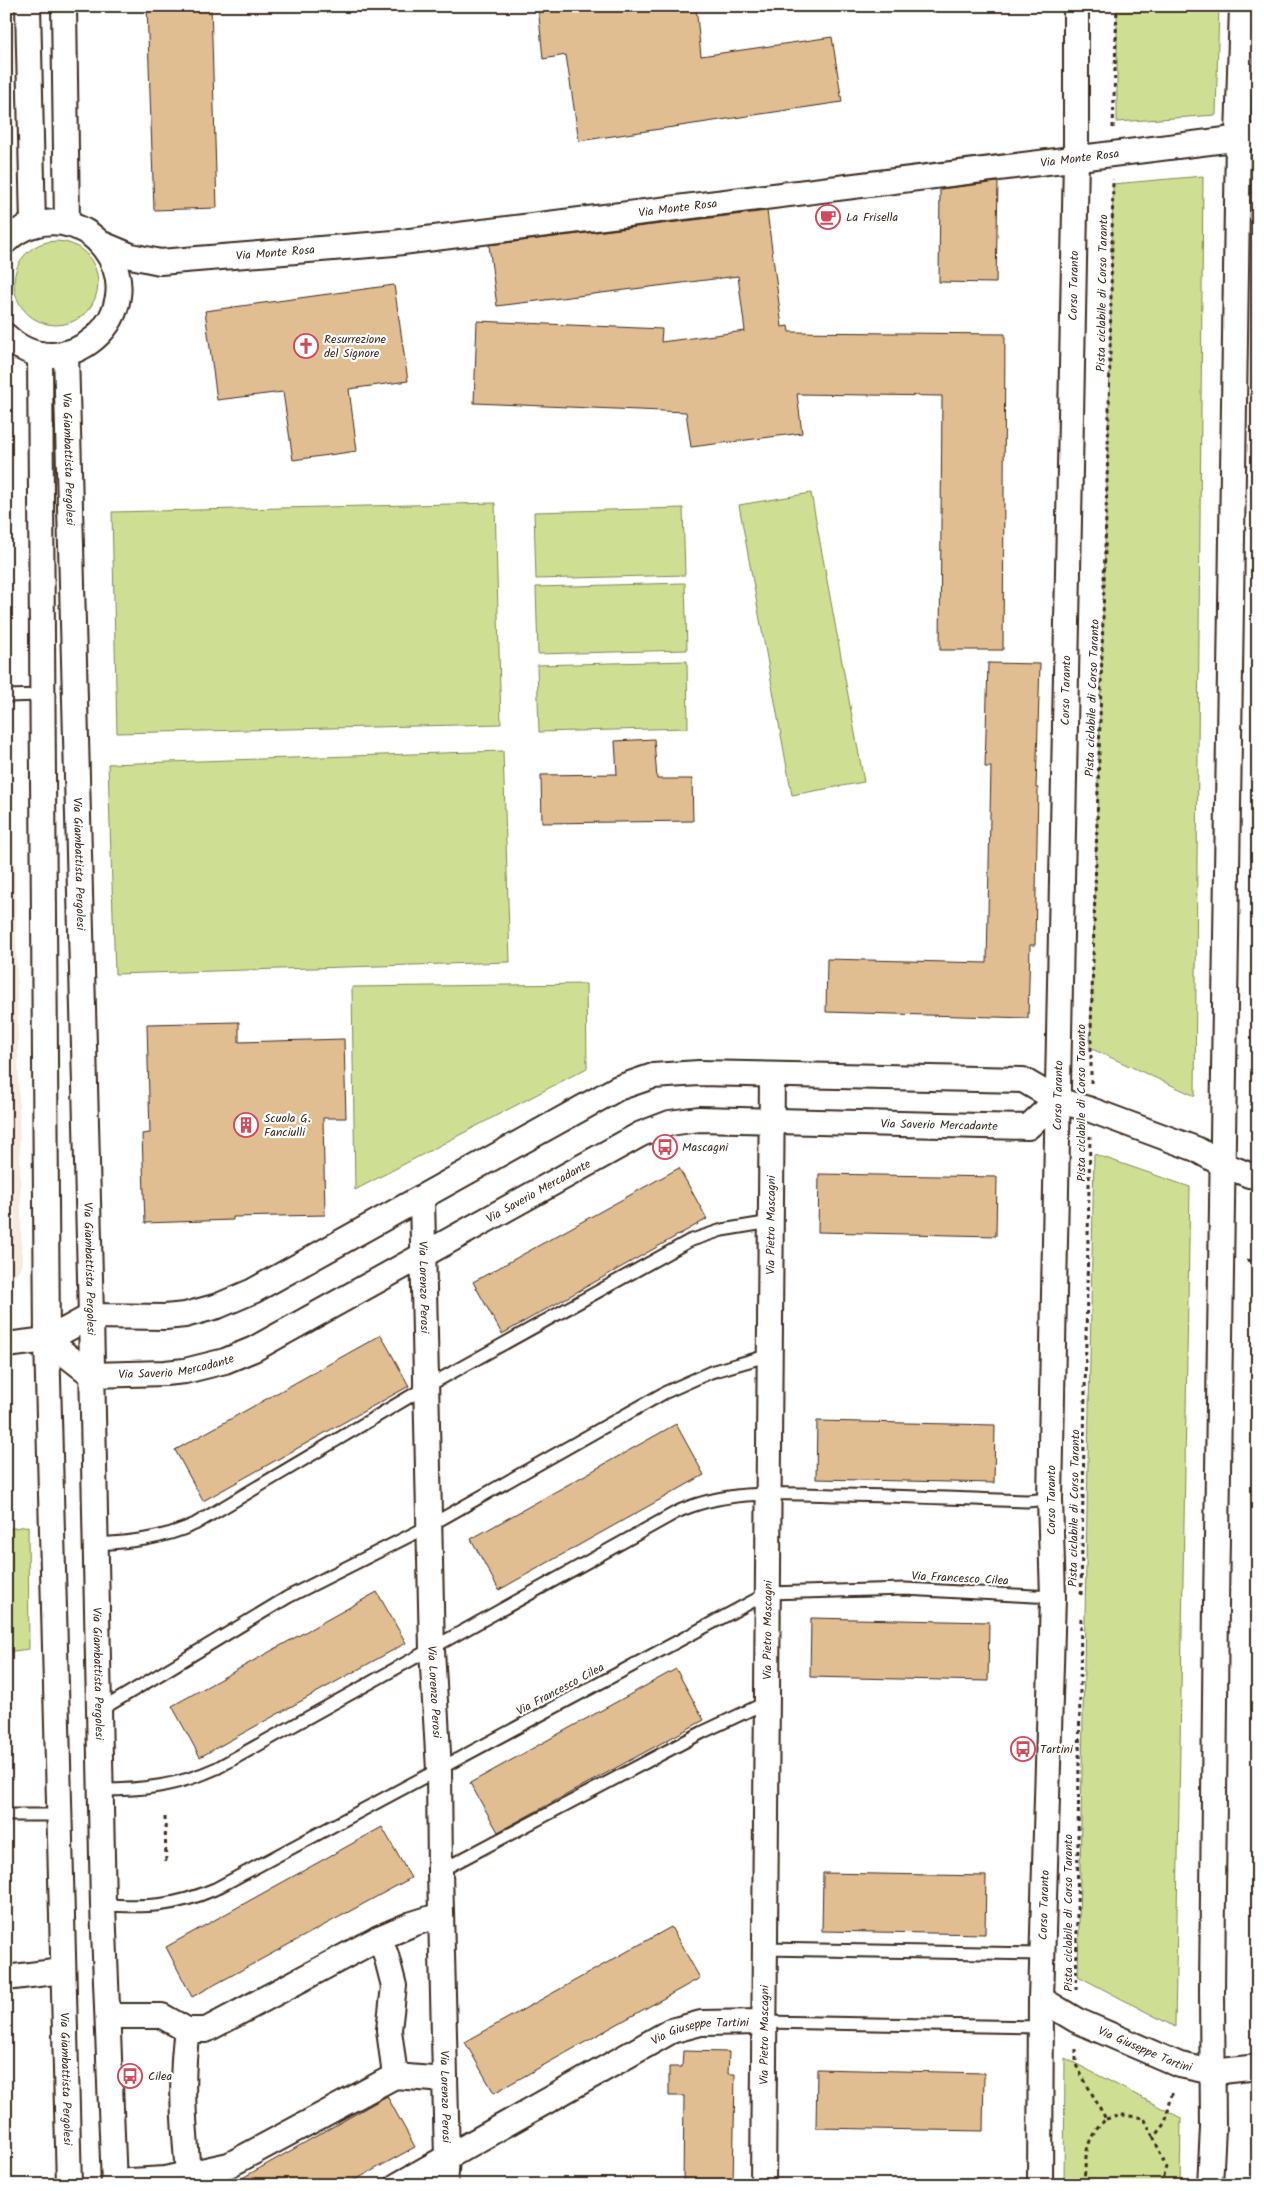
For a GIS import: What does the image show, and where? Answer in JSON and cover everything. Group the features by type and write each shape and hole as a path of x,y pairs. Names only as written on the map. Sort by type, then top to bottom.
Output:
{"street":[{"path":"28,6 33,225"},
{"path":"64,6 67,224"},
{"name":"Corso Taranto","path":"1040,2185 1041,2027 1053,1597 1050,1499 1076,159 1076,6"},
{"path":"1210,2185 1213,2072 1212,1981 1222,1164 1248,137 1242,6"},
{"name":"Via Monte Rosa","path":"100,243 131,256 160,262 394,243 1248,137"},
{"path":"6,241 20,230 33,225 50,222 67,224 82,229 100,243 109,254 117,277 116,307 105,329 82,348 66,354 40,354 20,346 6,336"},
{"name":"Via Giambattista Pergolesi","path":"40,354 46,1340 69,2185"},
{"name":"Via Giambattista Pergolesi","path":"66,354 104,1905 114,2183"},
{"path":"6,1345 46,1340 91,1316 175,1316 195,1313 218,1306 253,1291 627,1084 653,1076 689,1073 1023,1080 1057,1100 1091,1110 1196,1149 1222,1164 1249,1175 1258,1176"},
{"name":"Via Pietro Mascagni","path":"763,2185 772,1076"},
{"name":"Via Saverio Mercadante","path":"92,1375 171,1373 198,1369 225,1361 254,1349 647,1131 670,1123 691,1120 772,1120 1028,1126 1057,1100"},
{"name":"Via Lorenzo Perosi","path":"422,1198 432,1650 439,1770 447,2158 445,2185"},
{"path":"46,1340 92,1375"},
{"path":"108,2016 162,2016 187,2030 206,2030 379,1938 412,1924 441,1915"},
{"path":"379,1938 386,1954 394,1986 389,2030 405,2077"},
{"path":"6,1978 62,1971"},
{"name":"Via Giuseppe Tartini","path":"1042,1999 1076,2020 1180,2065 1213,2072 1258,2067"},
{"name":"Via Giuseppe Tartini","path":"398,2185 671,2031 701,2023 764,2022"},
{"path":"176,2176 184,2124 182,2062 187,2030"},
{"path":"114,2183 176,2176 228,2165 405,2077 445,2080"}],"lane":[{"path":"6,696 42,695"},
{"path":"96,1544 143,1541 170,1534 188,1526 426,1387 689,1241 722,1230 771,1222"},
{"path":"99,1711 288,1597 429,1526 672,1389 719,1370 770,1355"},
{"path":"101,1790 135,1790 171,1785 207,1773 682,1510 718,1498 769,1494 1027,1501 1050,1499"},
{"name":"Via Francesco Cilea","path":"104,1905 156,1906 199,1896 223,1885 768,1593 905,1589 1053,1597"},
{"path":"440,1872 703,1732 767,1702"},
{"path":"6,1814 58,1815"},
{"path":"765,1949 1043,1954"},
{"name":"Via Giuseppe Tartini","path":"764,2022 1041,2027"}],"path":[{"name":"Pista ciclabile di Corso Taranto","path":"1081,1602 1091,1110 1090,1029 1109,412 1112,154 1117,6"},
{"name":"Pista ciclabile di Corso Taranto","path":"1081,1612 1076,2065 1106,2119"},
{"path":"165,1817 166,1865"},
{"path":"1084,2185 1086,2154 1093,2131 1106,2119 1123,2114 1144,2118 1154,2138"}],"shaded area":[{"path":"6,393 22,1266 6,1285"}],"green space":[{"path":"1117,6 1219,6 1216,115 1117,122"},
{"path":"1203,176 1195,1096 1090,1048 1109,412 1113,184"},
{"path":"56,241 72,244 86,253 95,267 98,283 95,299 86,313 72,322 56,325 40,322 26,313 17,299 14,283 17,267 26,253 40,244"},
{"path":"811,493 864,782 792,795 739,505"},
{"path":"495,503 501,724 117,733 112,512"},
{"path":"683,508 685,575 536,579 534,512"},
{"path":"685,583 687,650 538,654 536,587"},
{"path":"687,661 688,728 539,732 537,665"},
{"path":"503,751 510,962 115,974 108,764"},
{"path":"586,984 587,1068 355,1190 352,987"},
{"path":"1094,1154 1190,1187 1175,2027 1078,1976"},
{"path":"28,1526 29,1649 6,1652 6,1529"},
{"path":"1065,2058 1181,2118 1180,2185 1064,2185"}],"building":[{"path":"147,6 211,6 217,208 154,210"},
{"path":"538,6 696,6 701,56 832,37 842,102 579,141 566,55 543,59"},
{"path":"998,182 996,283 939,282 940,189"},
{"path":"767,211 782,327 788,326 789,332 1005,334 1003,650 940,650 942,396 797,394 802,433 691,447 686,412 474,403 477,321 662,329 661,342 745,331 738,276 497,306 489,245"},
{"name":"Resurrezione del Signore","path":"394,285 408,381 349,389 357,451 293,460 283,392 217,400 205,311"},
{"path":"988,663 1040,664 1036,788 1038,788 1035,945 1030,945 1028,1018 826,1012 827,959 987,963 991,767 985,767"},
{"path":"654,739 657,779 692,779 693,821 542,823 541,775 617,774 615,741"},
{"name":"Scuola G. Fanciulli","path":"239,1022 239,1042 344,1039 346,1118 323,1118 325,1215 233,1217 233,1220 145,1223 142,1134 150,1133 147,1024"},
{"path":"679,1168 707,1219 502,1334 473,1282"},
{"path":"819,1174 997,1177 996,1236 818,1232"},
{"path":"381,1335 409,1386 203,1501 175,1450"},
{"path":"817,1421 995,1425 994,1483 816,1479"},
{"path":"676,1424 704,1475 499,1590 471,1539"},
{"path":"377,1592 406,1643 200,1757 172,1706"},
{"path":"811,1618 989,1622 988,1681 810,1677"},
{"path":"676,1669 704,1720 498,1832 470,1783"},
{"path":"382,1827 411,1878 192,1997 166,1947"},
{"path":"823,1873 986,1876 985,1934 822,1931"},
{"path":"671,1927 700,1978 494,2093 465,2042"},
{"path":"683,2051 729,2052 728,2074 735,2074 733,2185 683,2185 684,2096 669,2096 669,2067 682,2067"},
{"path":"817,2069 984,2073 983,2131 816,2128"},
{"path":"387,2096 415,2147 346,2185 230,2185"}],"place":[{"name":"La Frisella","path":"828,217"},
{"name":"Resurrezione del Signore","path":"306,346"},
{"name":"Scuola G. Fanciulli","path":"246,1125"},
{"name":"Mascagni","path":"665,1147"},
{"name":"Tartini","path":"1023,1749"},
{"name":"Cilea","path":"130,2076"}]}
